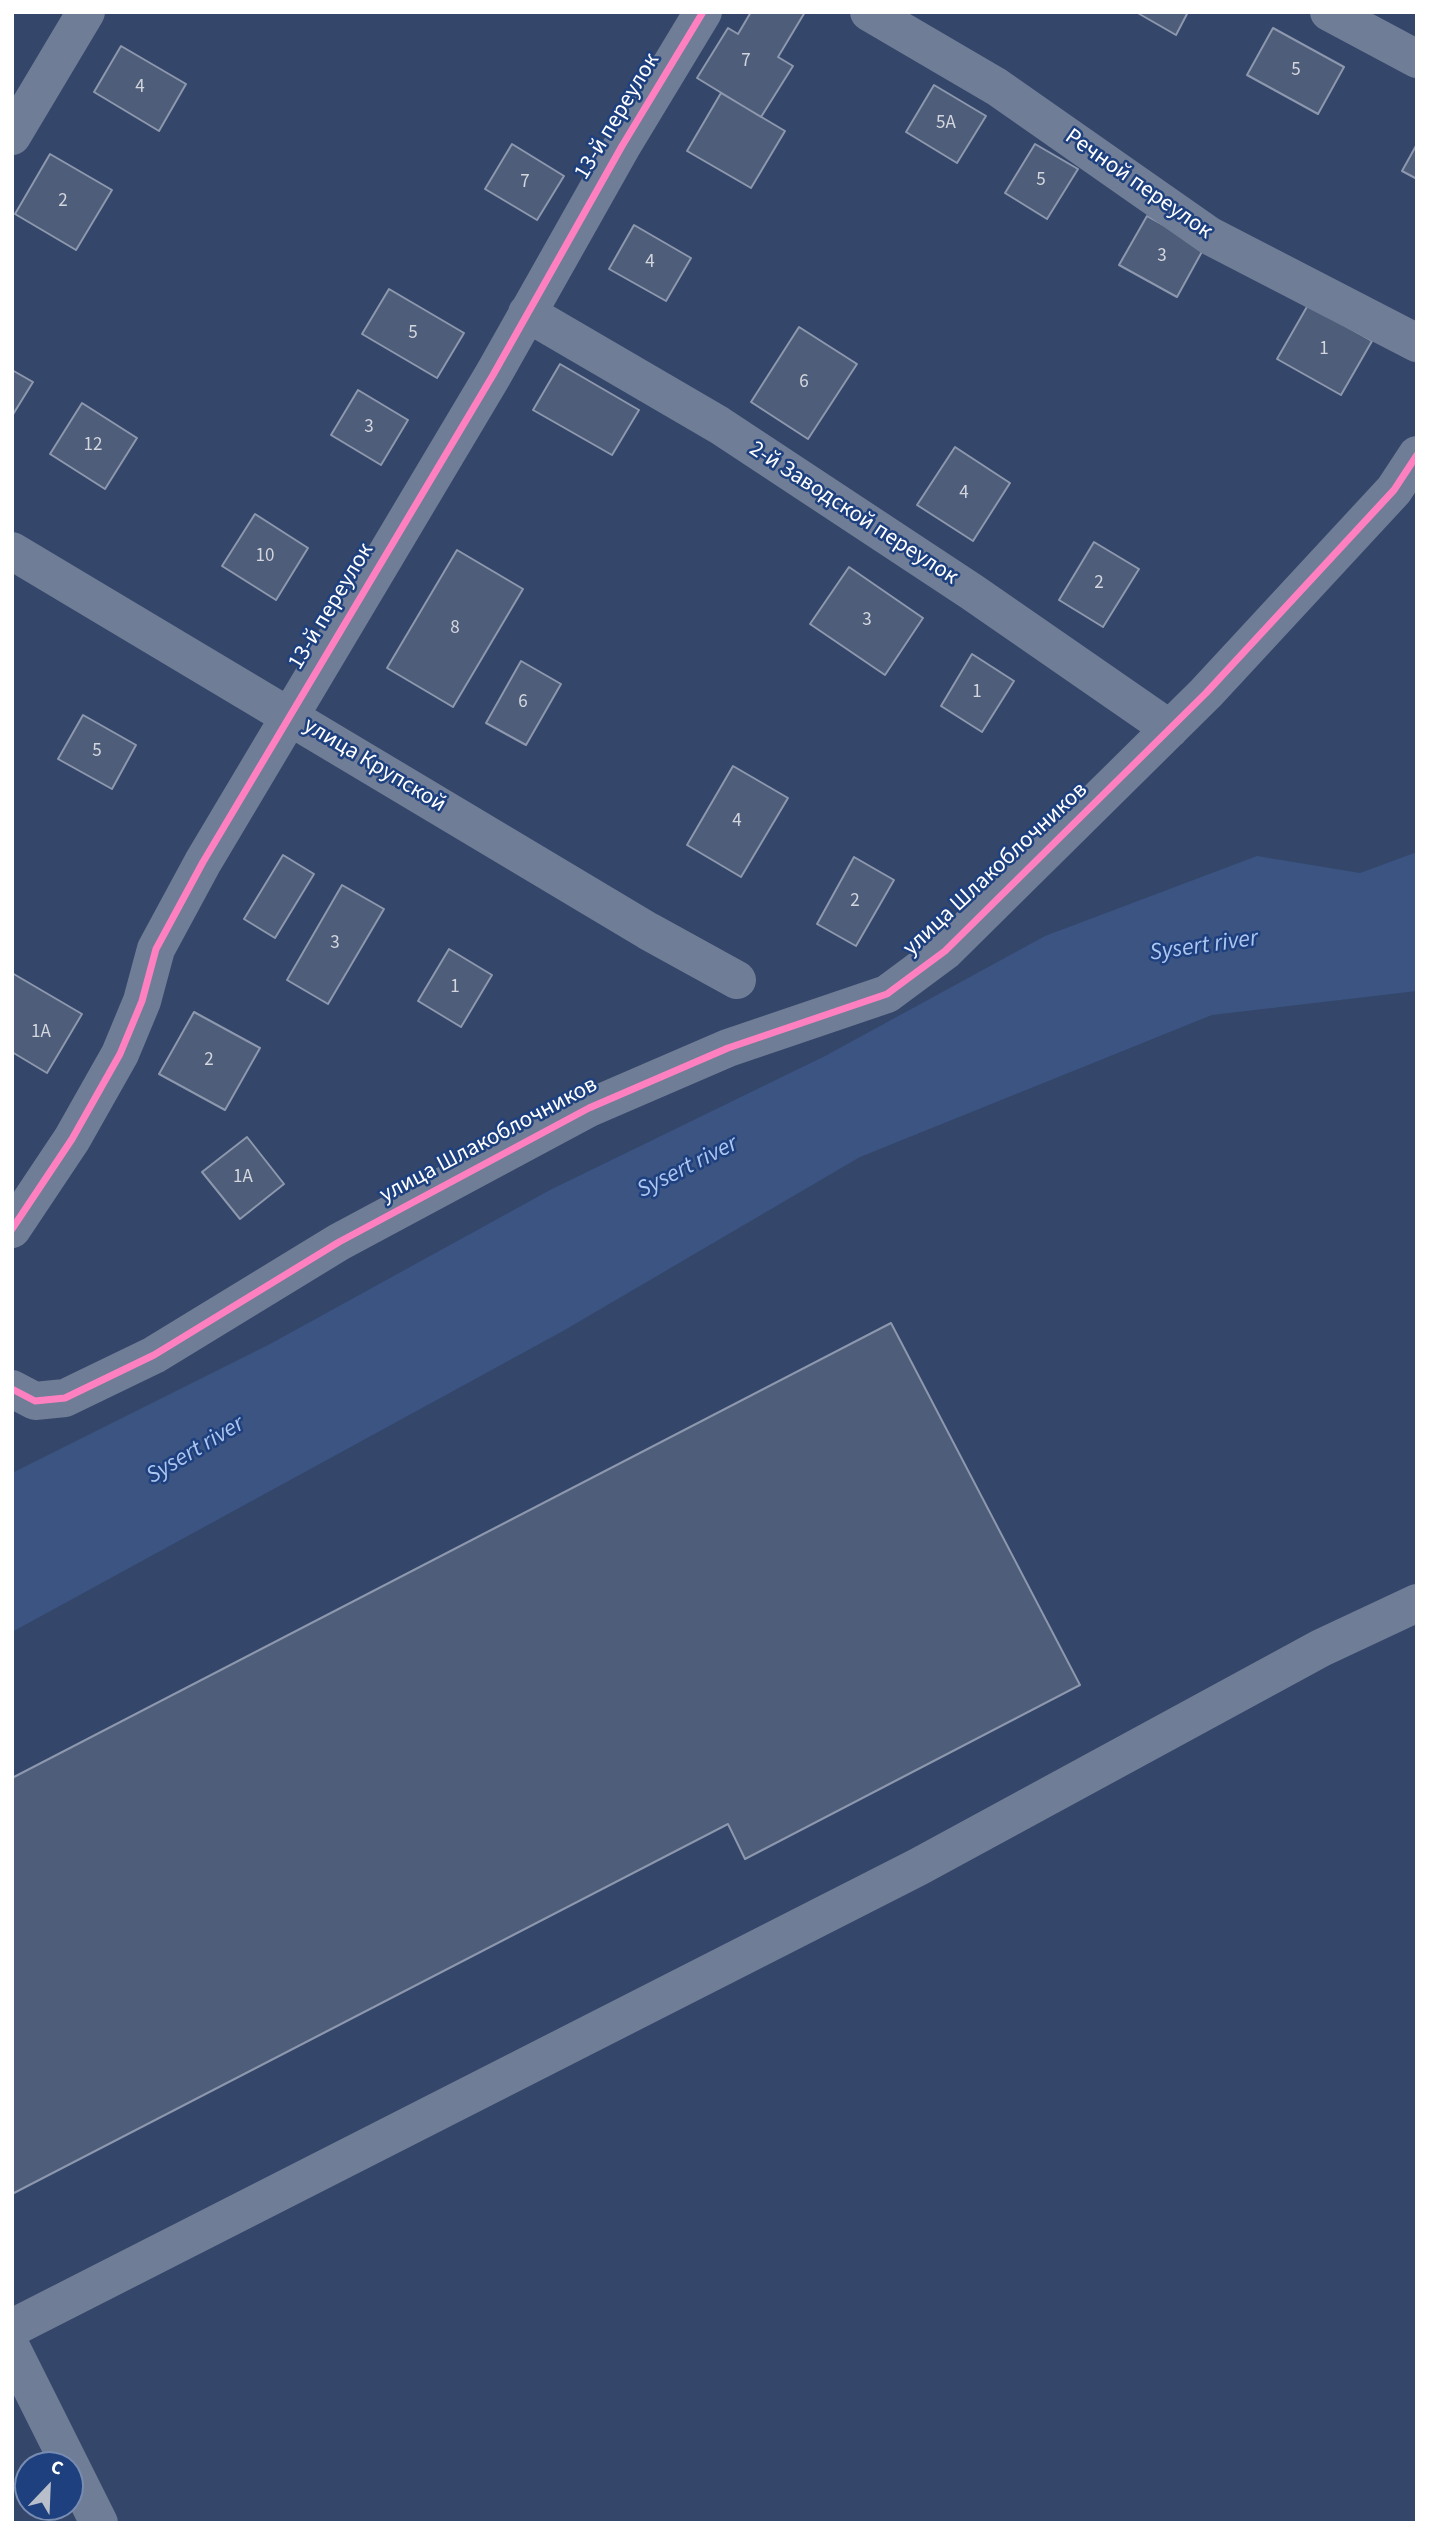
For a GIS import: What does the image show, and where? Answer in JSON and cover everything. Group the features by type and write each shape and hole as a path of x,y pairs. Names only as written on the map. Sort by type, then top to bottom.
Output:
{"street":[{"path":"12,136 86,12"},
{"name":"13-й переулок","path":"12,1228 72,1139 120,1054 142,1001 156,949 203,862 703,12"},
{"name":"Речной переулок","path":"869,12 997,87 1210,236 1417,343"},
{"path":"1329,12 1417,60"},
{"name":"2-й Заводской переулок","path":"527,313 719,425 972,592 1170,729"},
{"name":"улица Шлакоблочников","path":"12,1389 36,1401 65,1398 154,1355 339,1242 589,1108 728,1048 887,994 945,951 1206,693 1394,490 1417,455"},
{"name":"улица Крупской","path":"12,551 648,931 737,980"},
{"path":"12,2328 918,1867 1321,1648 1417,1603"},
{"path":"12,2348 99,2523"}],"water":[{"name":"Sysert river","path":"1417,852 1417,991 1212,1015 860,1157 563,1331 12,1632 12,1473 270,1344 550,1190 825,1056 1045,936 1257,856 1360,873"}],"building":[{"path":"751,12 805,12 778,57 793,66 761,117 697,78 728,28 738,34"},
{"path":"1136,12 1188,12 1176,35"},
{"path":"1273,28 1344,67 1318,114 1247,75"},
{"path":"121,46 186,84 159,131 94,92"},
{"path":"934,85 986,116 957,163 906,132"},
{"path":"721,93 785,131 751,188 687,151"},
{"path":"512,144 564,176 537,220 485,189"},
{"path":"1035,144 1078,169 1047,219 1005,193"},
{"path":"1417,144 1417,179 1402,171"},
{"path":"50,154 112,190 76,250 15,214"},
{"path":"1147,216 1204,248 1177,297 1119,265"},
{"path":"634,225 691,258 666,301 609,269"},
{"path":"389,289 464,333 437,378 362,334"},
{"path":"1308,305 1372,341 1341,395 1277,359"},
{"path":"799,327 857,364 808,439 751,402"},
{"path":"560,364 639,410 612,455 533,410"},
{"path":"12,370 33,382 12,416"},
{"path":"358,390 408,420 381,465 331,435"},
{"path":"82,403 137,438 105,489 50,454"},
{"path":"955,447 1010,483 973,541 917,505"},
{"path":"255,514 308,548 276,600 222,566"},
{"path":"1094,542 1139,569 1103,627 1059,600"},
{"path":"457,550 523,589 453,707 387,668"},
{"path":"849,567 923,618 885,675 810,624"},
{"path":"972,654 1014,681 982,732 941,706"},
{"path":"521,661 561,684 526,745 486,723"},
{"path":"83,715 136,745 112,789 58,759"},
{"path":"733,766 788,798 741,877 687,845"},
{"path":"283,855 314,874 275,938 244,919"},
{"path":"854,857 894,880 856,946 817,924"},
{"path":"342,885 384,909 328,1004 287,980"},
{"path":"449,949 492,975 461,1027 418,1001"},
{"path":"12,973 82,1014 47,1073 12,1052"},
{"path":"194,1012 260,1048 225,1110 159,1074"},
{"path":"247,1137 284,1184 240,1219 202,1172"},
{"path":"891,1323 1080,1685 745,1859 728,1824 12,2194 12,1778"}],"cycle path":[{"path":"12,1229 72,1139 120,1054 142,1001 156,949 203,862 493,375 622,146 703,12"},
{"path":"12,1389 35,1401 65,1398 154,1355 339,1242 589,1108 728,1048 887,994 945,951 1206,693 1394,490 1417,455"}]}
